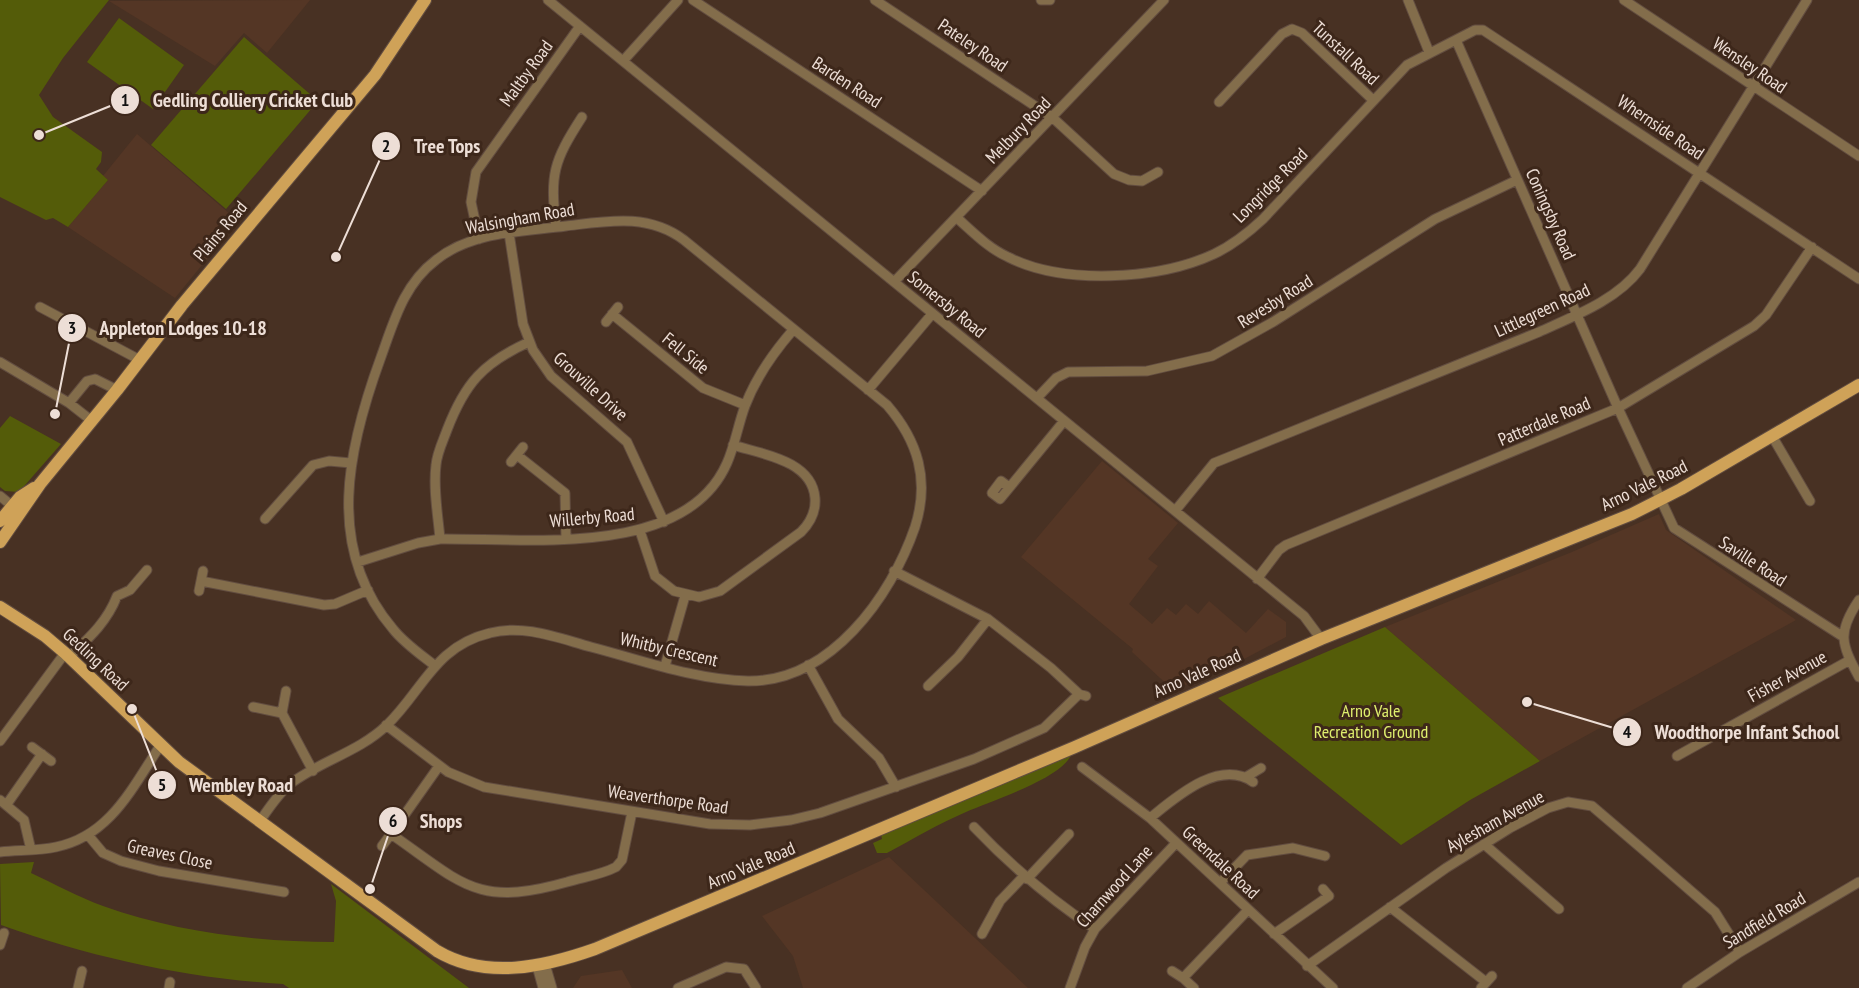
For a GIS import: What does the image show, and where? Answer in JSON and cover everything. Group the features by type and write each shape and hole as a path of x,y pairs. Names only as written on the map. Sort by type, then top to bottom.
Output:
{"main road":[{"name":"Plains Road","path":"0,521 16,510 93,421 189,295 375,75 425,0"},
{"name":"Arno Vale Road","path":"541,965 595,950 1321,639 1661,500 1859,385"},
{"name":"Plains Road","path":"0,542 16,510"},
{"name":"Gedling Road","path":"0,607 28,624 67,655 160,746 449,957 481,967 541,965"},
{"name":"Gedling Road","path":"0,615 28,624"}],"street":[{"name":"Somersby Road","path":"548,0 1304,616 1321,639"},
{"path":"623,61 678,0"},
{"name":"Barden Road","path":"693,0 982,191"},
{"name":"Pateley Road","path":"875,0 1053,118 1114,174 1129,180 1142,181 1158,172"},
{"name":"Melbury Road","path":"894,282 1164,0"},
{"path":"1408,0 1429,52"},
{"name":"Wensley Road","path":"1624,0 1859,156"},
{"name":"Littlegreen Road","path":"1174,511 1214,463 1577,315 1630,281 1807,0"},
{"name":"Maltby Road","path":"479,239 471,202 476,172 580,26"},
{"name":"Tunstall Road","path":"1219,102 1282,34 1292,29 1302,33 1373,100"},
{"name":"Whernside Road","path":"1441,46 1476,30 1486,30 1859,279"},
{"name":"Coningsby Road","path":"1456,40 1618,408 1661,500"},
{"name":"Longridge Road","path":"957,218 998,252 1022,263 1046,270 1115,274 1188,263 1214,254 1250,231 1407,65 1441,46"},
{"path":"556,227 551,188 554,171 563,147 582,117"},
{"name":"Revesby Road","path":"1037,398 1056,378 1068,372 1147,371 1196,362 1220,352 1273,322 1435,219 1517,180"},
{"name":"Walsingham Road","path":"434,665 395,632 368,590 358,562 348,514 351,463 361,411 407,291 437,259 457,246 509,233 624,220 666,229 684,240 868,390"},
{"name":"Grouville Drive","path":"509,233 529,342 551,376 627,442 664,522"},
{"name":"Patterdale Road","path":"1257,579 1279,550 1286,545 1618,408 1754,326 1766,315 1812,247"},
{"path":"40,307 140,360"},
{"name":"Fell Side","path":"612,314 703,388 746,405"},
{"path":"868,390 932,314"},
{"name":"Willerby Road","path":"358,562 418,543 440,539 566,538 640,531 689,509 709,491 728,461 746,405 772,354 793,330"},
{"path":"440,539 436,464 457,405 466,388 483,369 508,352 529,342"},
{"path":"0,363 69,403 93,421"},
{"path":"69,403 87,381 94,379 117,390"},
{"name":"Whitby Crescent","path":"260,820 285,789 351,750 386,725 434,665 456,647 474,638 503,630 518,629 708,676 748,681 781,676 808,665 833,649 857,626 878,600 915,526 921,501 922,475 914,444 906,428 887,405 868,390"},
{"path":"1009,487 1064,421"},
{"path":"1772,436 1810,501"},
{"path":"640,531 655,576 668,588 685,596 706,596 720,591 806,527 813,514 815,500 813,488 800,470 733,445"},
{"path":"523,447 514,458 565,493 566,538"},
{"path":"262,507 267,516 313,465 329,461 351,463"},
{"path":"0,496 16,510"},
{"name":"Saville Road","path":"1661,500 1670,521 1680,534 1842,636"},
{"path":"0,741 67,655 98,629 112,610 117,596 130,590 147,570"},
{"name":"Weaverthorpe Road","path":"386,725 439,766 465,781 484,787 718,825 764,824 820,813 896,787 1037,732 1050,724 1083,695 988,619 894,571"},
{"path":"201,581 324,605 335,604 368,590"},
{"path":"666,666 685,596"},
{"path":"1859,600 1849,614 1842,636 1850,660 1859,677"},
{"path":"923,674 930,684 958,657 988,619"},
{"name":"Fisher Avenue","path":"1677,756 1850,660"},
{"path":"808,665 838,719 879,758 896,787"},
{"path":"286,691 282,713 313,771"},
{"path":"253,707 282,713"},
{"path":"0,852 57,847 88,835 115,813 160,746"},
{"path":"32,747 51,761"},
{"path":"31,850 26,824 4,802 42,754"},
{"path":"382,846 439,766"},
{"name":"Greendale Road","path":"1082,767 1088,777 1150,818 1332,988"},
{"path":"1150,818 1184,789 1194,784 1225,776 1250,780 1261,768"},
{"name":"Aylesham Avenue","path":"1307,966 1484,844 1548,808 1568,802 1588,804 1715,912 1740,952"},
{"path":"391,834 462,883 487,892 508,894 549,887 616,867 622,860 632,812"},
{"path":"974,827 1025,878 1057,904 1095,929"},
{"path":"982,934 1007,891 1025,878 1065,837 1053,832"},
{"name":"Greaves Close","path":"88,835 103,853 121,861 159,871 284,892"},
{"name":"Charnwood Lane","path":"1070,988 1087,942 1095,929 1176,843"},
{"path":"1484,844 1558,910"},
{"path":"1220,883 1247,855 1293,848 1320,854 1311,861"},
{"path":"253,886 255,875"},
{"name":"Sandfield Road","path":"1687,988 1740,952 1859,882"},
{"path":"1274,933 1329,896 1323,889"},
{"path":"1390,907 1486,982"},
{"path":"1184,978 1248,910"},
{"path":"980,914 991,919"},
{"path":"0,943 4,933"},
{"path":"541,965 543,988"},
{"path":"541,965 552,988"},
{"path":"678,988 730,966 744,969 756,988"},
{"path":"75,983 82,971"},
{"path":"1172,971 1194,988"}],"shaded area":[{"path":"310,0 267,53 244,33 215,66 109,1"},
{"path":"137,134 238,221 175,298 68,227 108,180 103,176"},
{"path":"1102,461 1178,523 1148,559 1158,566 1129,604 1152,624 1167,608 1176,615 1186,604 1198,614 1209,601 1246,633 1268,609 1286,622 1286,637 1229,667 1173,690 1132,652 1133,649 1021,557"},
{"path":"1659,514 1666,530 1796,620 1540,761 1385,627 1572,552"},
{"path":"889,857 1028,988 803,988 793,956 762,916"},
{"path":"622,970 632,988 573,988 581,976"}],"green space":[{"path":"0,0 109,0 63,58 39,95 53,117 102,152 101,162 96,169 108,180 68,227 53,218 46,220 0,197"},
{"path":"119,18 184,65 153,109 87,62"},
{"path":"244,37 318,101 226,209 151,145"},
{"path":"10,416 61,444 19,492 5,491 0,487 0,428"},
{"name":"Arno Vale Recreation Ground","path":"1385,627 1540,761 1470,800 1401,845 1218,698"},
{"path":"1071,755 1065,764 1040,781 956,817 887,853 877,853 873,843 882,839 881,835"},
{"path":"34,862 31,873 76,895 131,915 217,934 276,940 334,942 336,901 331,884 469,988 289,988 283,984 211,977 105,957 1,925 0,864"}],"place":[{"name":"Gedling Colliery Cricket Club","path":"39,135"},
{"name":"Tree Tops","path":"336,257"},
{"name":"Appleton Lodges 10-18","path":"55,414"},
{"name":"Woodthorpe Infant School","path":"1527,702"},
{"name":"Wembley Road","path":"132,709"},
{"name":"Shops","path":"370,889"}]}
